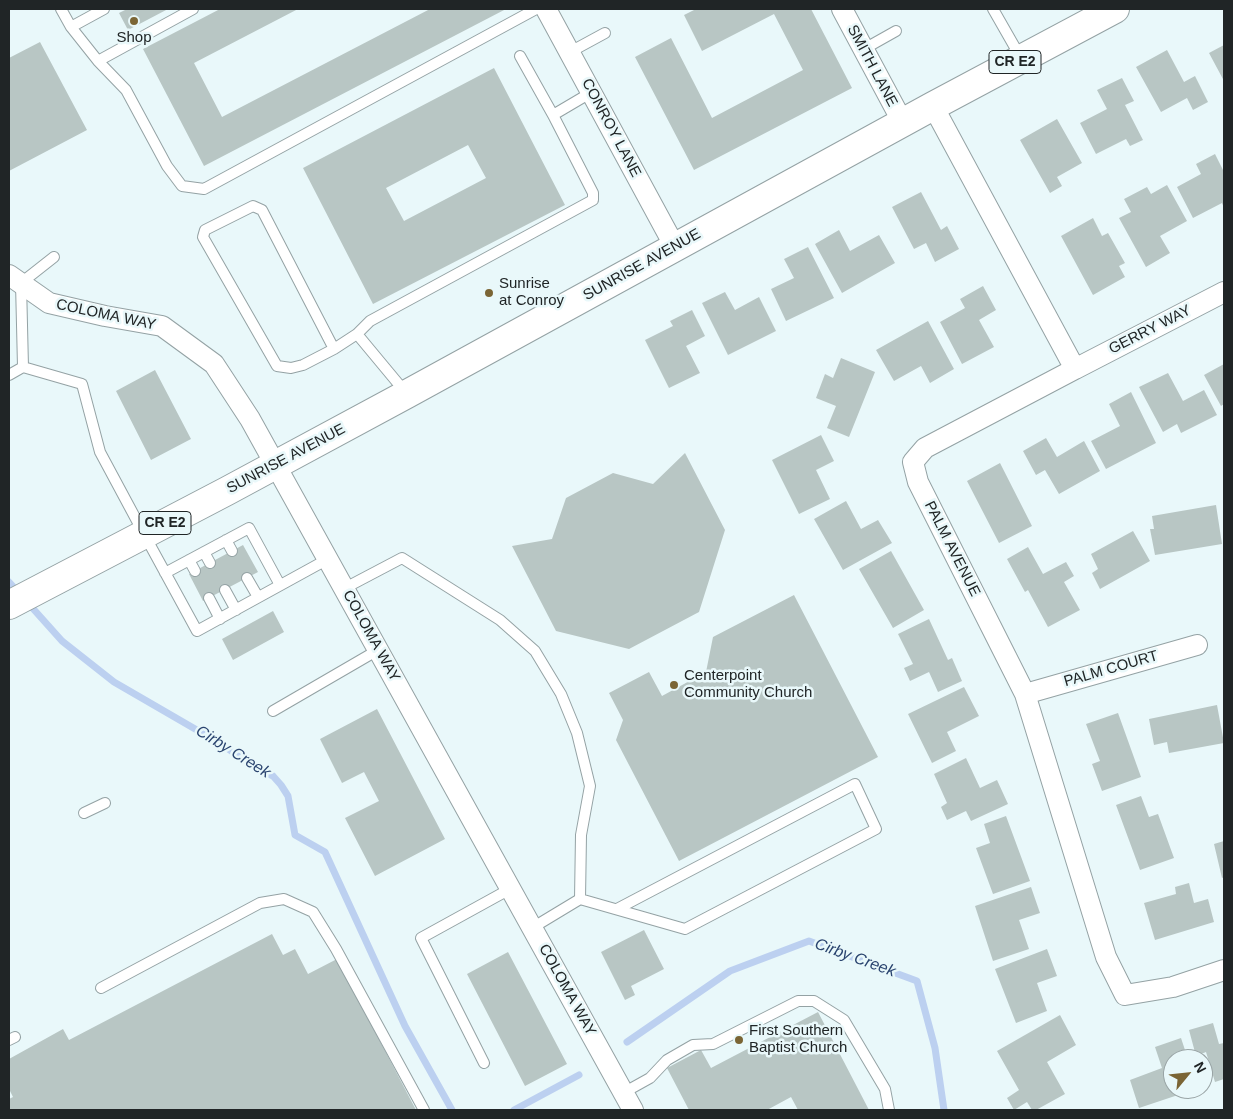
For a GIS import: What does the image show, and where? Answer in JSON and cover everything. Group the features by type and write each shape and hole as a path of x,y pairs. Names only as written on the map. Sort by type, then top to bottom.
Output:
{"main road":[{"name":"SUNRISE AVENUE","path":"9,605 407,394 1022,58 1101,12"}],"street":[{"name":"CONROY LANE","path":"546,9 675,247"},
{"name":"SMITH LANE","path":"842,9 903,123"},
{"path":"933,106 1075,369"},
{"name":"COLOMA WAY","path":"15,279 50,303 105,316 162,326 214,364 245,409 633,1110"},
{"name":"GERRY WAY","path":"1075,369 1224,292"},
{"name":"PALM AVENUE","path":"1075,369 925,448 912,462 918,482 1025,694 1106,957 1124,995 1173,987 1224,970"},
{"name":"PALM COURT","path":"1025,694 1197,645"}],"lane":[{"path":"61,9 71,27 98,61 126,90 167,166 182,186 204,189 536,9"},
{"path":"71,27 104,9"},
{"path":"98,61 193,9"},
{"path":"993,9 1022,58"},
{"path":"864,50 896,32"},
{"path":"570,52 605,33"},
{"path":"334,350 262,210 253,206 205,230 203,237 277,366 291,368 303,365 334,350 357,334 370,321 593,200 593,193 520,56"},
{"path":"553,116 592,92"},
{"path":"22,367 15,279 54,257"},
{"path":"357,334 407,394"},
{"path":"9,375 22,367 82,384 100,452 197,631 328,559"},
{"path":"165,573 249,528 280,585"},
{"path":"226,540 232,552"},
{"path":"204,552 210,563"},
{"path":"344,588 402,558 500,620 535,652 561,694 578,734 590,786 580,835 580,899"},
{"path":"189,560 195,571"},
{"path":"247,578 258,597"},
{"path":"225,590 236,610"},
{"path":"209,598 220,618"},
{"path":"274,711 378,650"},
{"path":"532,928 580,899 685,929 876,829 855,784 617,909"},
{"path":"84,813 105,803"},
{"path":"484,1063 421,938 510,889"},
{"path":"101,988 260,903 284,899 314,912 424,1110"},
{"path":"623,1093 650,1078 666,1060 693,1045 713,1044 798,1001 814,1001 844,1020 885,1089 889,1110"}],"building":[{"name":"Shop","path":"127,9 168,9 128,30 119,13"},
{"path":"220,9 298,9 194,63 222,117 430,9 506,9 204,166 143,49"},
{"path":"696,9 811,9 852,88 694,170 635,57 671,38 712,118 803,70 774,14 702,51 684,15"},
{"path":"40,42 87,130 9,171 9,58"},
{"path":"1224,45 1224,81 1209,53"},
{"path":"1167,50 1184,82 1195,76 1208,102 1193,110 1187,98 1161,112 1136,67"},
{"path":"494,68 565,205 373,304 303,168","holes":["468,145 486,178 404,221 386,188"]},
{"path":"1122,78 1134,101 1125,105 1143,140 1130,146 1126,139 1096,154 1080,123 1107,109 1097,90"},
{"path":"1057,119 1082,163 1057,177 1062,186 1050,193 1020,140"},
{"path":"1215,154 1224,172 1224,208 1222,203 1193,218 1177,187 1201,174 1196,164"},
{"path":"1167,185 1187,221 1160,236 1170,253 1146,267 1119,218 1131,212 1124,199 1147,187 1151,194"},
{"path":"921,192 941,230 947,226 959,249 935,262 926,243 914,249 892,207"},
{"path":"1093,218 1102,236 1108,233 1125,263 1119,266 1125,277 1093,295 1061,236"},
{"path":"839,230 850,251 879,235 895,263 842,293 815,244"},
{"path":"808,247 834,298 786,321 771,289 794,278 784,259"},
{"path":"983,286 996,310 979,320 994,347 962,364 940,322 965,308 960,299"},
{"path":"725,292 735,310 759,297 776,331 728,355 702,303"},
{"path":"692,310 705,336 686,346 700,373 669,388 645,340 673,326 670,321"},
{"path":"928,321 954,369 930,383 921,366 894,381 876,350"},
{"path":"841,358 875,372 849,437 827,428 836,406 816,398 825,374 833,378"},
{"path":"1224,364 1224,404 1221,406 1204,375"},
{"path":"155,370 191,439 151,460 116,391"},
{"path":"1168,373 1183,401 1204,390 1217,415 1181,433 1177,424 1163,432 1139,387"},
{"path":"1131,392 1156,443 1106,469 1091,441 1120,426 1109,404"},
{"path":"821,435 834,461 816,470 830,499 799,514 772,460"},
{"path":"1046,438 1057,457 1084,441 1100,471 1059,494 1045,470 1036,475 1023,451"},
{"path":"685,453 725,530 699,612 629,649 556,631 512,546 552,539 566,498 613,473 653,484"},
{"path":"1000,463 1032,526 999,543 967,481"},
{"path":"846,501 861,529 878,520 892,543 843,570 814,519"},
{"path":"1216,505 1222,544 1155,555 1150,529 1154,529 1152,516"},
{"path":"1133,531 1150,561 1100,589 1092,573 1098,569 1091,554"},
{"path":"243,545 258,572 203,601 189,574"},
{"path":"1028,547 1043,574 1066,562 1074,576 1064,582 1080,610 1048,627 1028,590 1025,592 1007,559"},
{"path":"891,551 924,610 893,628 859,569"},
{"path":"794,595 878,757 679,861 616,740 623,720 609,693 649,672 662,696 706,672 713,637"},
{"path":"273,611 284,632 233,660 222,639"},
{"path":"929,619 948,660 952,658 962,681 938,692 929,672 910,681 904,668 913,664 898,634"},
{"path":"964,687 979,716 947,732 956,751 932,763 908,714"},
{"path":"1217,705 1224,743 1169,753 1167,742 1154,745 1149,719"},
{"path":"377,709 445,839 375,876 345,818 379,801 364,772 342,783 320,739"},
{"path":"1118,713 1141,777 1102,791 1092,764 1100,761 1086,724"},
{"path":"966,758 980,788 997,780 1008,804 971,821 966,811 947,820 941,807 947,803 934,774"},
{"path":"1141,796 1149,817 1158,814 1174,858 1140,870 1116,805"},
{"path":"1006,816 1030,881 993,894 976,848 990,843 984,824"},
{"path":"1224,841 1224,877 1222,878 1214,844"},
{"path":"1189,883 1194,903 1208,899 1214,922 1155,940 1144,903 1176,894 1175,887"},
{"path":"1031,887 1040,913 1019,920 1029,949 993,961 975,906"},
{"path":"644,930 664,969 631,986 635,995 625,1000 601,952"},
{"path":"272,934 283,955 295,949 308,974 337,959 416,1110 9,1110 9,1099 13,1097 9,1089 9,1059 63,1029 69,1040"},
{"path":"1047,949 1057,976 1037,983 1047,1011 1016,1023 995,969"},
{"path":"508,952 567,1064 525,1086 467,974"},
{"path":"818,1012 869,1110 798,1110 791,1097 767,1110 689,1110 667,1068 701,1050 711,1068"},
{"path":"1060,1015 1076,1045 1047,1062 1065,1094 1036,1110 1032,1110 1027,1102 1014,1110 1007,1098 1019,1090 997,1051"},
{"path":"1213,1023 1219,1044 1224,1043 1224,1079 1215,1082 1213,1075 1213,1049 1194,1049 1189,1030"},
{"path":"1181,1038 1185,1049 1163,1049 1163,1099 1166,1099 1139,1108 1130,1080 1162,1068 1155,1047"}],"waterway":[{"name":"Cirby Creek","path":"9,582 19,593"},
{"name":"Cirby Creek","path":"28,603 62,641 114,682 221,744 254,767 273,776 281,785 288,796 295,835 325,852 405,1026 452,1110"},
{"name":"Cirby Creek","path":"627,1042 730,971 809,941 917,981 935,1048 944,1110"},
{"name":"Cirby Creek","path":"514,1110 579,1075"}],"place":[{"name":"Shop","path":"134,21"},
{"name":"Sunrise at Conroy","path":"489,293"},
{"name":"Centerpoint Community Church","path":"674,685"},
{"name":"First Southern Baptist Church","path":"739,1040"}]}
